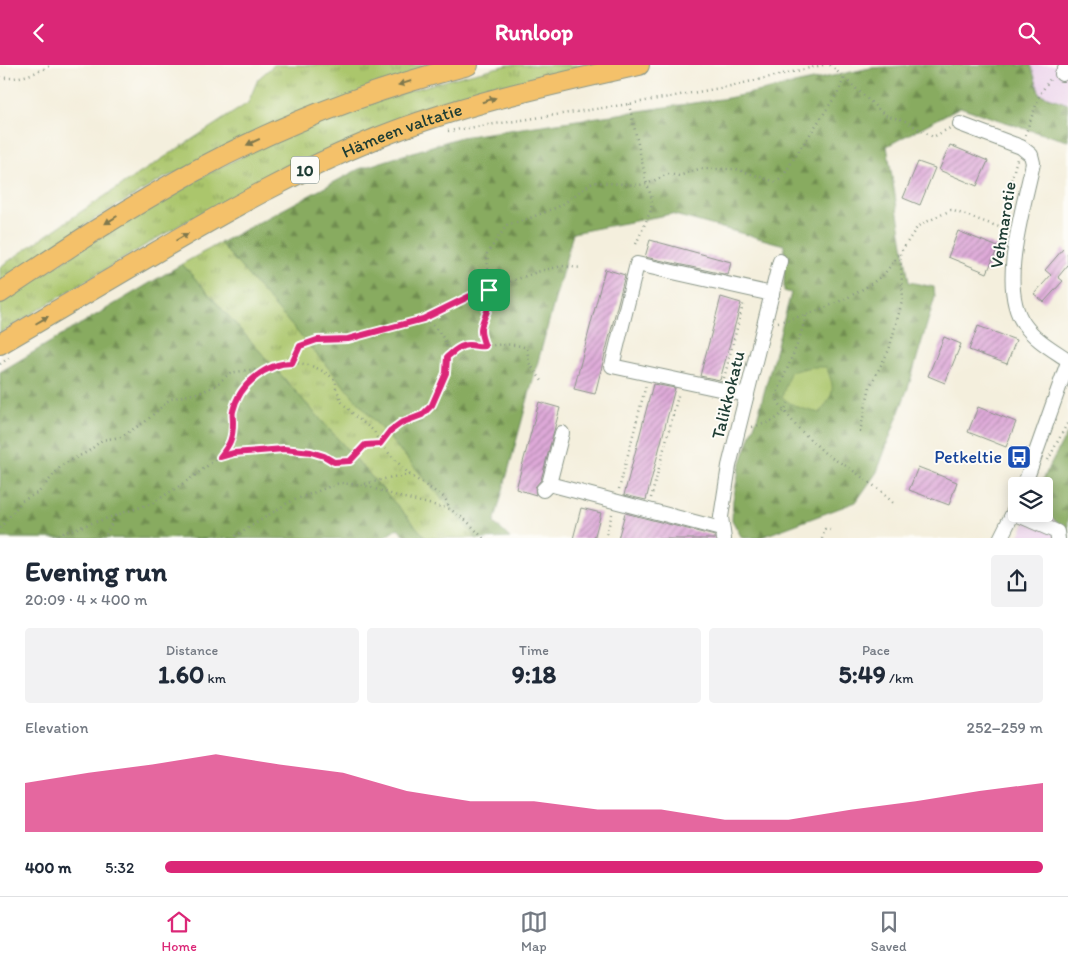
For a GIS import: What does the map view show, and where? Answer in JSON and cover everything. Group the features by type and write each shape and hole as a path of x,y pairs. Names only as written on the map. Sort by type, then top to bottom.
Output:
{"highway":[{"path":"0,293 132,207 194,171 233,152 282,129 371,94 468,65"},
{"name":"Hämeen valtatie","path":"8,349 221,214 298,173 378,138 443,115 501,97 639,65"}],"street":[{"name":"Vehmarotie","path":"960,124 1021,147 1031,155 1033,163 1015,247 1013,296 1015,307 1024,324 1037,339 1068,361"},
{"name":"Talikkokatu","path":"723,534 723,498 780,261"},
{"path":"748,395 612,366 637,264 772,294"},
{"path":"1027,477 1068,361"},
{"path":"562,433 546,487 648,509 723,534"},
{"path":"1001,538 1009,522"},
{"path":"1038,522 1057,532 1058,538"}],"path":[{"path":"0,77 10,79 52,65"},
{"path":"441,133 726,87 823,65"},
{"path":"830,65 885,115 904,121 933,137 960,124"},
{"path":"485,346 480,332 482,321 488,309 487,254 507,225 560,206 593,182 647,184 668,174 679,176 699,169 736,169 776,182 782,178 839,91 844,78"},
{"path":"629,104 652,199 651,210 636,244"},
{"path":"764,325 806,315 853,294 883,275 918,225 951,210 1006,230"},
{"path":"860,432 870,387 889,350 903,298 900,253"},
{"path":"292,363 300,346 317,340 348,339 423,319 470,296 540,271 562,266 582,268"},
{"path":"721,389 747,289"},
{"path":"806,315 799,340 776,396 778,402 797,427 827,455 875,486 893,503"},
{"path":"52,538 153,503 220,457 234,453 284,449 311,452 324,456 334,462 350,461 365,445 380,444 390,431 401,423 422,415 432,405 446,373 447,347 436,329 423,319"},
{"path":"447,357 459,347 468,345 476,347 498,344 518,345 527,348 529,363 542,381"},
{"path":"0,364 8,349"},
{"path":"220,457 232,437 233,411 237,400 254,376 275,365 302,363 318,368 330,375 336,381 336,388 342,402 356,417 374,431 380,444 410,475 445,498 450,509"},
{"path":"0,528 22,501 39,491 62,465 89,451 102,440 121,437 146,421 170,399 202,393 215,387 230,373 265,370"},
{"path":"605,538 649,374"},
{"path":"648,509 682,381"},
{"path":"738,431 775,420 785,410 788,403"},
{"path":"1045,465 1068,422"},
{"path":"363,485 392,477 410,475"},
{"path":"233,538 289,502 339,483 363,485 400,497 450,509 467,521 483,538"},
{"path":"104,538 114,516"},
{"path":"822,538 825,529 830,530"}],"shaded area":[{"path":"1031,65 1068,65 1068,104 1040,94"},
{"path":"1053,519 1058,524 1062,538 1018,538 1026,522 1053,522"}],"green space":[{"path":"274,65 435,65 164,178 93,220 0,282 0,267 248,103 258,79"},
{"path":"509,65 601,65 297,164 228,198 159,237 0,333 0,303 132,217 213,171 284,137 357,108 433,84"},
{"path":"915,65 1031,65 1040,94 1068,104 1068,141 960,107 887,146 909,282 934,287 935,297 909,385 877,472 856,502 759,538 742,538 732,520 733,500 740,465 758,415 791,293 784,291 784,245 671,214 573,233 494,523 510,538 476,538 220,243 359,169 461,137 728,98 870,68"},
{"path":"220,243 477,538 426,538 182,264"},
{"path":"182,264 426,538 407,538 398,528 383,538 0,538 0,372"},
{"path":"811,367 826,367 832,386 831,396 820,413 795,406 782,397 790,372"},
{"path":"1068,432 1068,538 1062,538 1058,524 1053,519 1053,477 1044,477"}],"building":[{"path":"950,145 988,161 977,186 939,170"},
{"path":"918,162 935,168 920,205 903,198"},
{"path":"958,231 998,247 987,273 948,257"},
{"path":"650,240 731,262 728,275 645,257"},
{"path":"1063,249 1068,254 1068,265 1058,277 1063,281 1044,302 1034,294 1051,275 1045,270"},
{"path":"605,269 625,275 595,394 574,389"},
{"path":"721,297 741,303 720,380 700,376"},
{"path":"978,326 1016,340 1007,364 969,350"},
{"path":"944,337 961,344 945,383 928,376"},
{"path":"653,384 675,388 646,500 624,495"},
{"path":"539,402 560,408 541,480 535,487 536,495 516,489"},
{"path":"978,407 1016,422 1006,447 968,432"},
{"path":"918,467 957,482 949,505 909,490"},
{"path":"581,508 601,513 594,538 573,538"},
{"path":"625,513 715,536 715,538 618,538"}],"place":[{"name":"Petkeltie","path":"1019,457"}],"route":[{"path":"489,290 488,309 482,321 480,332 485,346 476,347 468,345 459,347 447,357 446,373 432,405 422,415 401,423 390,431 380,444 365,445 350,461 334,462 324,456 311,452 284,449 234,453 220,457 232,437 233,411 237,400 254,376 275,365 292,363 300,346 317,340 348,339 423,319 470,296 489,290"}]}
